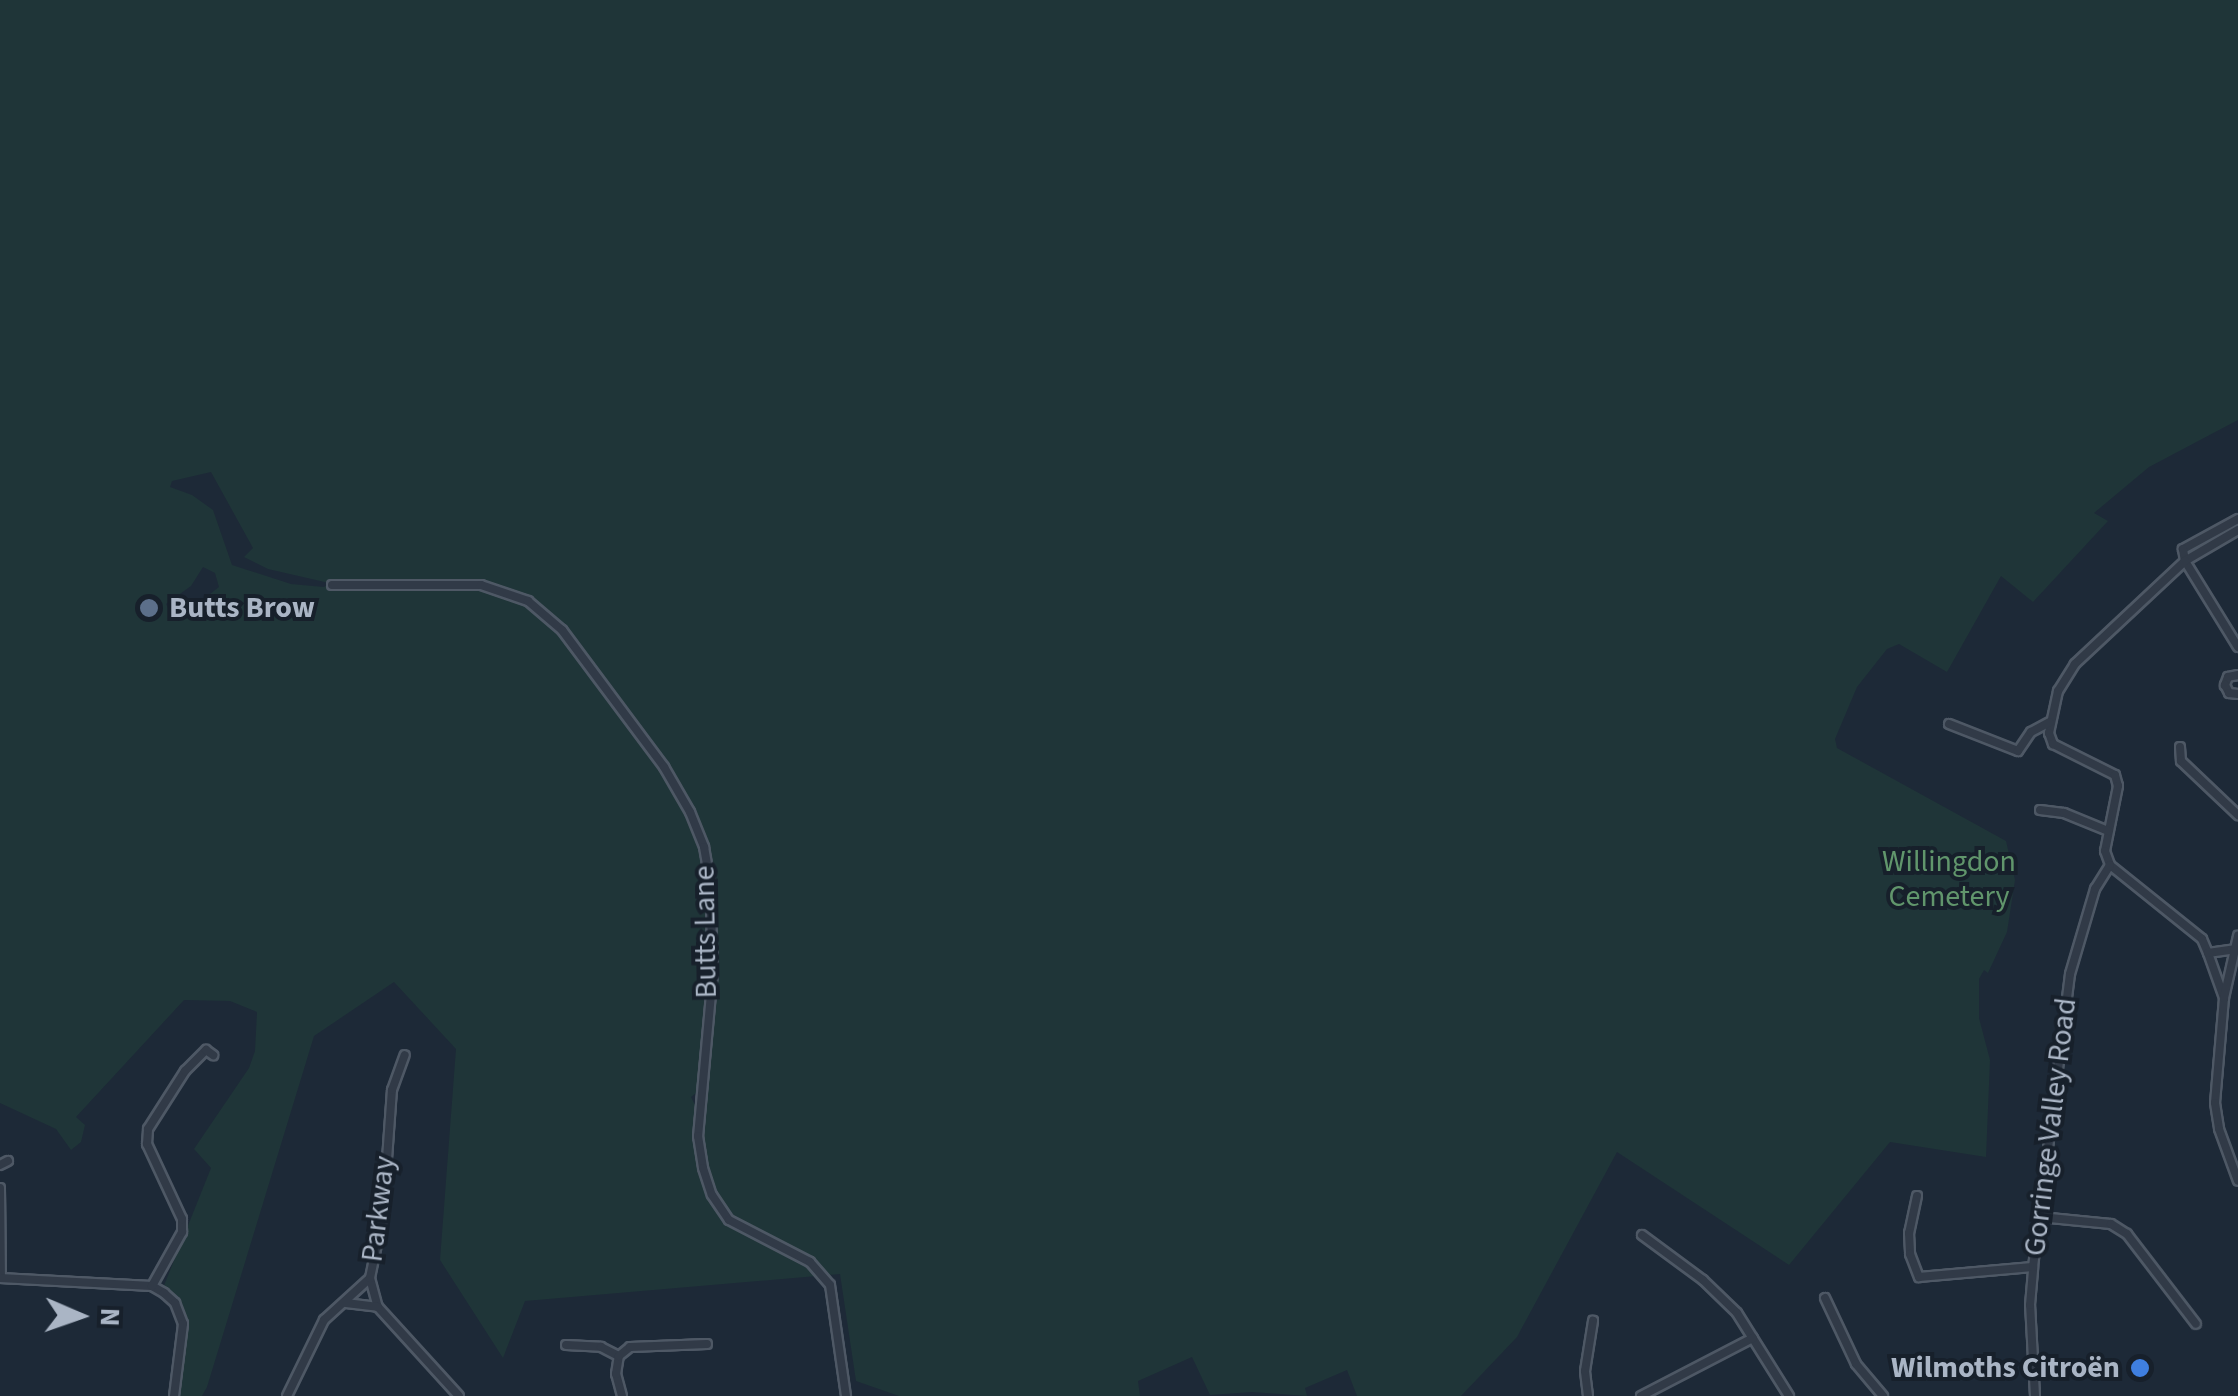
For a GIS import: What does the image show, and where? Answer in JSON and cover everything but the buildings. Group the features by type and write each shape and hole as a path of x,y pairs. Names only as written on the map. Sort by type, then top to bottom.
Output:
{"street":[{"path":"2238,520 2184,549 2186,561 2238,648"},
{"path":"2224,998 2202,939 2110,865 2105,851 2118,786 2115,774 2053,744 2050,722 2058,691 2075,664 2186,561 2238,530"},
{"name":"Butts Lane","path":"332,586 480,585 528,602 562,630 664,766 690,812 704,848 710,882 713,972 698,1136 703,1168 712,1195 728,1220 810,1262 830,1285 846,1396"},
{"path":"2238,675 2228,677 2225,685 2229,692 2238,694"},
{"path":"1950,724 2018,751 2032,732 2050,722"},
{"path":"2180,746 2181,761 2238,815"},
{"path":"2168,762 2181,761"},
{"path":"2040,810 2064,813 2108,832"},
{"name":"Gorringe Valley Road","path":"2035,1396 2030,1304 2070,974 2094,888 2110,865"},
{"path":"2238,936 2224,998 2216,1103 2225,1153 2238,1180"},
{"path":"2208,953 2235,949"},
{"path":"152,1286 182,1232 182,1219 146,1144 148,1129 186,1071 206,1050 212,1056"},
{"name":"Parkway","path":"286,1396 324,1320 370,1278 382,1215 392,1090 406,1055"},
{"path":"0,1188 0,1278 152,1286 175,1303 183,1324 174,1396"},
{"path":"1917,1196 1910,1254 1919,1277 2033,1268"},
{"path":"2040,1217 2112,1224 2127,1234 2196,1324"},
{"path":"1642,1235 1703,1280 1737,1313 1789,1396"},
{"path":"370,1278 378,1307 458,1396"},
{"path":"1825,1298 1856,1364 1883,1396"},
{"path":"346,1303 378,1307"},
{"path":"1588,1396 1584,1371 1593,1321"},
{"path":"1641,1396 1753,1338"},
{"path":"622,1396 616,1374 619,1356 641,1343 707,1344"},
{"path":"566,1346 601,1346 619,1356"}],"green space":[{"name":"Willingdon Cemetery","path":"0,0 2238,0 2238,420 2149,467 2094,513 2108,521 2033,602 2001,576 1947,672 1899,644 1887,649 1857,687 1835,739 1837,748 2006,841 2015,880 2007,932 1988,973 1984,970 1979,979 1979,1018 1990,1060 1986,1157 1890,1142 1789,1265 1617,1152 1517,1337 1461,1396 1357,1396 1347,1370 1305,1388 1307,1396 1252,1392 1210,1395 1192,1357 1138,1381 1140,1396 899,1396 856,1381 840,1274 525,1301 503,1358 440,1260 456,1049 394,982 314,1036 207,1387 202,1396 178,1396 180,1314 163,1288 211,1168 194,1149 249,1068 255,1051 257,1012 230,1001 184,1000 76,1117 85,1125 81,1142 71,1150 56,1129 0,1103","holes":["211,472 253,548 244,557 268,569 329,583 324,587 291,584 232,565 213,510 192,495 170,487 172,481","203,567 215,573 219,587 192,608 172,615 166,604 191,586","710,1022 704,1123 691,1097 696,1093"]}],"place":[{"name":"Butts Brow","path":"149,608"},
{"name":"Wilmoths Citroën","path":"2140,1368"}]}
